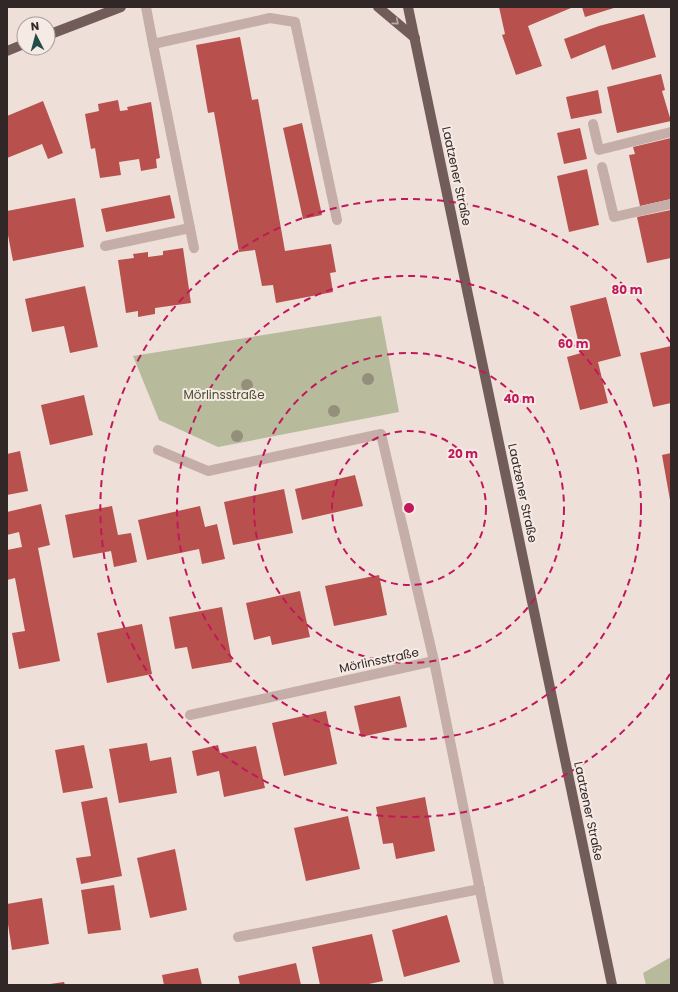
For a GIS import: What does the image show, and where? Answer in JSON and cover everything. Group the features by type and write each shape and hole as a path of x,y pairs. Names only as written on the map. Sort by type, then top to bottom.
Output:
{"main road":[{"path":"56,32 121,7"},
{"path":"378,7 415,38"},
{"name":"Laatzener Straße","path":"408,7 612,985"}],"street":[{"path":"146,7 194,248"},
{"path":"153,44 270,18 295,22 337,220"},
{"path":"593,124 599,150 671,132"},
{"path":"602,167 614,217 671,204"},
{"path":"105,246 190,228"},
{"name":"Mörlinsstraße","path":"158,450 208,471 381,434 434,661 499,985"},
{"name":"Mörlinsstraße","path":"190,715 434,661"},
{"path":"238,938 480,889"}],"green space":[{"name":"Mörlinsstraße","path":"381,316 399,412 218,447 159,420 133,356"},
{"path":"671,957 671,985 646,985 643,973"}],"building":[{"path":"499,7 571,8 528,26 542,66 516,75 502,35 505,34"},
{"path":"582,7 617,7 585,17"},
{"path":"644,14 656,57 612,70 605,45 571,59 564,39 599,26"},
{"path":"240,37 252,100 258,99 285,251 331,244 336,272 330,273 333,292 276,303 273,285 262,286 255,250 239,252 214,112 208,113 196,45"},
{"path":"661,74 665,90 662,91 671,121 617,133 607,87"},
{"path":"598,90 602,113 571,119 566,97"},
{"path":"118,100 120,111 128,110 127,107 151,102 160,158 156,159 157,168 141,171 139,159 119,162 121,175 100,178 95,148 91,149 85,114 99,111 98,104"},
{"path":"43,101 63,153 48,159 42,144 7,158 7,116"},
{"path":"302,123 322,215 303,219 283,128"},
{"path":"580,128 587,159 564,164 557,133"},
{"path":"671,138 671,199 640,206 629,155 635,154 633,147"},
{"path":"587,169 599,225 569,232 557,176"},
{"path":"170,195 175,218 106,232 101,209"},
{"path":"75,198 84,247 13,261 7,230 7,211"},
{"path":"671,210 671,258 647,263 637,217"},
{"path":"183,248 191,303 155,308 155,314 138,317 138,311 126,313 118,260 134,258 133,254 148,252 148,257 163,255 163,251"},
{"path":"85,286 98,347 70,353 64,326 32,332 25,299"},
{"path":"606,297 621,356 598,362 608,403 580,410 567,357 581,353 570,306"},
{"path":"671,346 671,403 653,407 640,353"},
{"path":"84,395 93,435 50,445 41,405"},
{"path":"20,451 28,491 7,495 7,454"},
{"path":"671,453 671,500 670,500 662,455"},
{"path":"355,475 363,506 302,520 295,489"},
{"path":"284,489 293,533 233,545 224,502"},
{"path":"41,504 50,545 38,548 60,661 19,669 12,633 25,631 15,578 7,580 7,550 22,547 19,532 7,535 7,512"},
{"path":"112,506 118,535 131,533 137,562 114,567 111,551 73,558 65,515"},
{"path":"200,506 205,527 217,524 225,559 202,564 199,549 147,560 138,520"},
{"path":"379,575 387,615 334,626 325,586"},
{"path":"300,591 310,637 272,645 270,636 254,640 246,603"},
{"path":"222,607 232,662 192,669 187,647 175,649 169,617"},
{"path":"142,624 152,674 107,683 97,633"},
{"path":"400,696 407,727 361,737 354,706"},
{"path":"326,711 337,764 284,776 272,723"},
{"path":"147,743 150,761 171,757 177,793 119,803 109,749"},
{"path":"84,745 93,788 63,793 55,750"},
{"path":"218,745 220,753 256,746 265,788 224,797 219,771 197,776 192,751"},
{"path":"107,797 122,876 81,884 76,858 91,856 81,802"},
{"path":"425,797 435,851 396,859 393,843 383,844 376,807"},
{"path":"348,816 360,869 306,881 294,828"},
{"path":"175,849 187,910 150,918 137,858"},
{"path":"114,885 121,930 88,934 81,890"},
{"path":"42,898 49,944 12,950 7,918 7,904"},
{"path":"447,915 460,962 404,977 392,930"},
{"path":"372,934 383,981 364,985 320,985 312,947"},
{"path":"296,963 301,985 240,985 238,976"},
{"path":"198,968 202,985 164,985 162,975"},
{"path":"64,982 65,985 50,985 50,984"}]}
